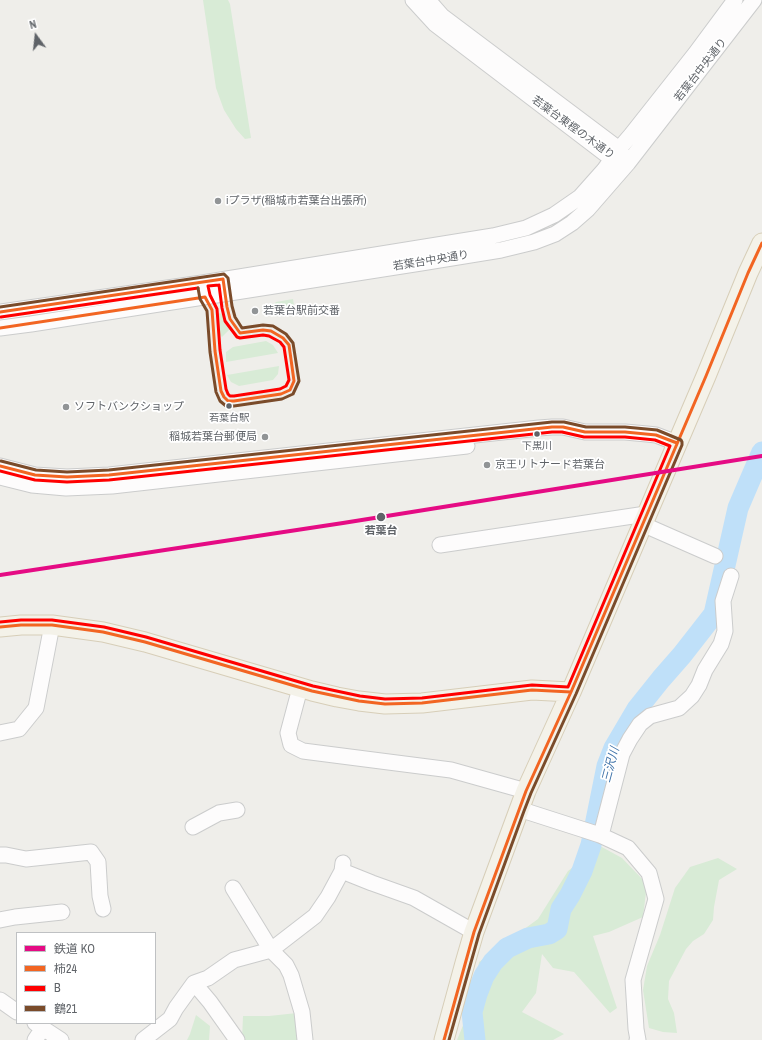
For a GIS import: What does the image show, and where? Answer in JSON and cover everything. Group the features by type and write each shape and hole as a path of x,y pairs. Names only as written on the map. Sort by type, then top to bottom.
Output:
{"main road":[{"path":"444,1040 474,932 526,791 570,692 762,243"},
{"path":"0,627 52,625 103,632 145,642 300,688 337,697 385,704 422,703 532,690 570,692"}],"street":[{"name":"若葉台東樫の木通り","path":"413,0 434,24 628,163"},
{"name":"若葉台東樫の木通り","path":"428,0 442,16 615,154"},
{"name":"若葉台中央通り","path":"0,312 202,283 486,237 526,228 554,215 580,196 604,170 615,154 695,54 735,0"},
{"name":"若葉台中央通り","path":"0,328 501,250 534,242 555,234 588,210 628,163 754,0"},
{"path":"0,466 35,475 67,478 109,475 552,427 562,427 585,432 625,432 656,435 677,443"},
{"path":"0,477 32,485 66,488 112,486 533,439 563,437 585,432"},
{"path":"440,545 644,519 714,556"},
{"path":"600,835 622,754 630,739 640,724 650,716 679,708 692,696 699,685 705,670 721,644 725,631 722,601 731,576"},
{"path":"0,733 19,729 36,708 52,625"},
{"path":"300,688 288,733 291,745 303,751 451,770 526,791"},
{"path":"519,809 584,829 628,848 649,873 656,899 633,980 637,1040"},
{"path":"193,827 219,813 237,810"},
{"path":"0,855 6,854 26,859 91,852 98,862 100,896 103,909"},
{"path":"143,1040 170,1019 194,983 208,978 234,960 271,950 315,916 328,897 343,866 372,883 414,898 474,932"},
{"path":"233,888 271,950 286,965 291,975 302,1012 305,1040"},
{"path":"0,920 62,912"},
{"path":"194,983 210,1002 237,1040"},
{"path":"0,1000 16,1011"},
{"path":"37,1030 61,1040"}],"green space":[{"path":"203,0 228,0 230,4 251,138 245,139 236,129 224,110 216,88"},
{"path":"293,299 294,305 290,306 290,310 277,311 274,309 273,305 276,302"},
{"path":"217,313 223,314 225,322 230,329 222,337 220,335"},
{"path":"266,341 273,345 278,353 226,362 226,352 233,347"},
{"path":"279,366 278,374 273,380 239,386 231,382 227,375"},
{"path":"600,846 622,858 647,884 643,917 609,932 593,936 617,1008 610,1013 574,972 553,968 542,954 536,993 522,1012 564,1034 553,1040 457,1040 473,1001 479,962 538,919 568,871"},
{"path":"718,858 737,869 719,880 713,920 704,934 693,941 686,949 669,981 668,999 674,1013 677,1033 663,1032 649,1028 643,990 647,966 660,935 675,888 690,867"},
{"path":"297,1013 298,1040 242,1040 243,1016 269,1016"},
{"path":"196,1015 210,1026 209,1040 187,1040"}],"waterway":[{"name":"三沢川","path":"475,1040 472,1012 484,976 493,962 507,948 528,938 549,934 557,929 561,909 582,871 591,845 607,766 614,748 637,709 714,614 738,508 762,452"}],"rail line":[{"name":"KO","path":"0,575 343,523 762,456"}],"transit line":[{"name":"柿24","path":"444,1040 474,932 526,791 571,692 762,243"},
{"name":"鶴21","path":"0,307 224,274 228,278 235,317 242,328 263,325 273,326 286,334 293,343 299,381 293,394 282,399 234,406 226,406 220,401 216,392 210,352 207,311 200,299 198,288"},
{"name":"柿24","path":"0,312 223,279 230,319 240,333 263,330 271,331 283,338 289,345 294,381 290,390 281,394 228,401 221,391 215,351 212,310 205,297 0,328"},
{"name":"B","path":"219,285 225,321 237,337 269,336 280,342 284,347 289,380 286,386 280,389 234,396 230,396 228,394 220,350 217,309 210,295 208,286 219,285"},
{"name":"B","path":"1,317 198,288"},
{"name":"鶴21","path":"1,461 36,470 67,472 109,470 552,422 564,422 586,427 625,427 657,430 681,440 682,445 576,694 524,811 479,934 449,1040"},
{"name":"柿24","path":"0,466 35,475 67,477 109,475 552,427 563,427 585,432 625,432 656,435 677,443"},
{"name":"B","path":"0,471 35,480 67,482 109,480 552,432 562,432 584,437 625,437 655,440 670,446 568,687 532,685 422,698 385,699 360,696 313,686 146,637 104,627 52,620 0,622"},
{"name":"柿24","path":"0,627 52,625 103,632 145,642 312,691 359,701 385,704 422,703 532,690 571,692"}],"place":[{"name":"iプラザ(稲城市若葉台出張所)","path":"218,201"},
{"name":"若葉台駅前交番","path":"255,311"},
{"name":"若葉台駅","path":"229,406"},
{"name":"ソフトバンクショップ","path":"66,407"},
{"name":"下黒川","path":"537,434"},
{"name":"稲城若葉台郵便局","path":"265,437"},
{"name":"京王リトナード若葉台","path":"487,465"},
{"name":"若葉台","path":"381,517"}]}
